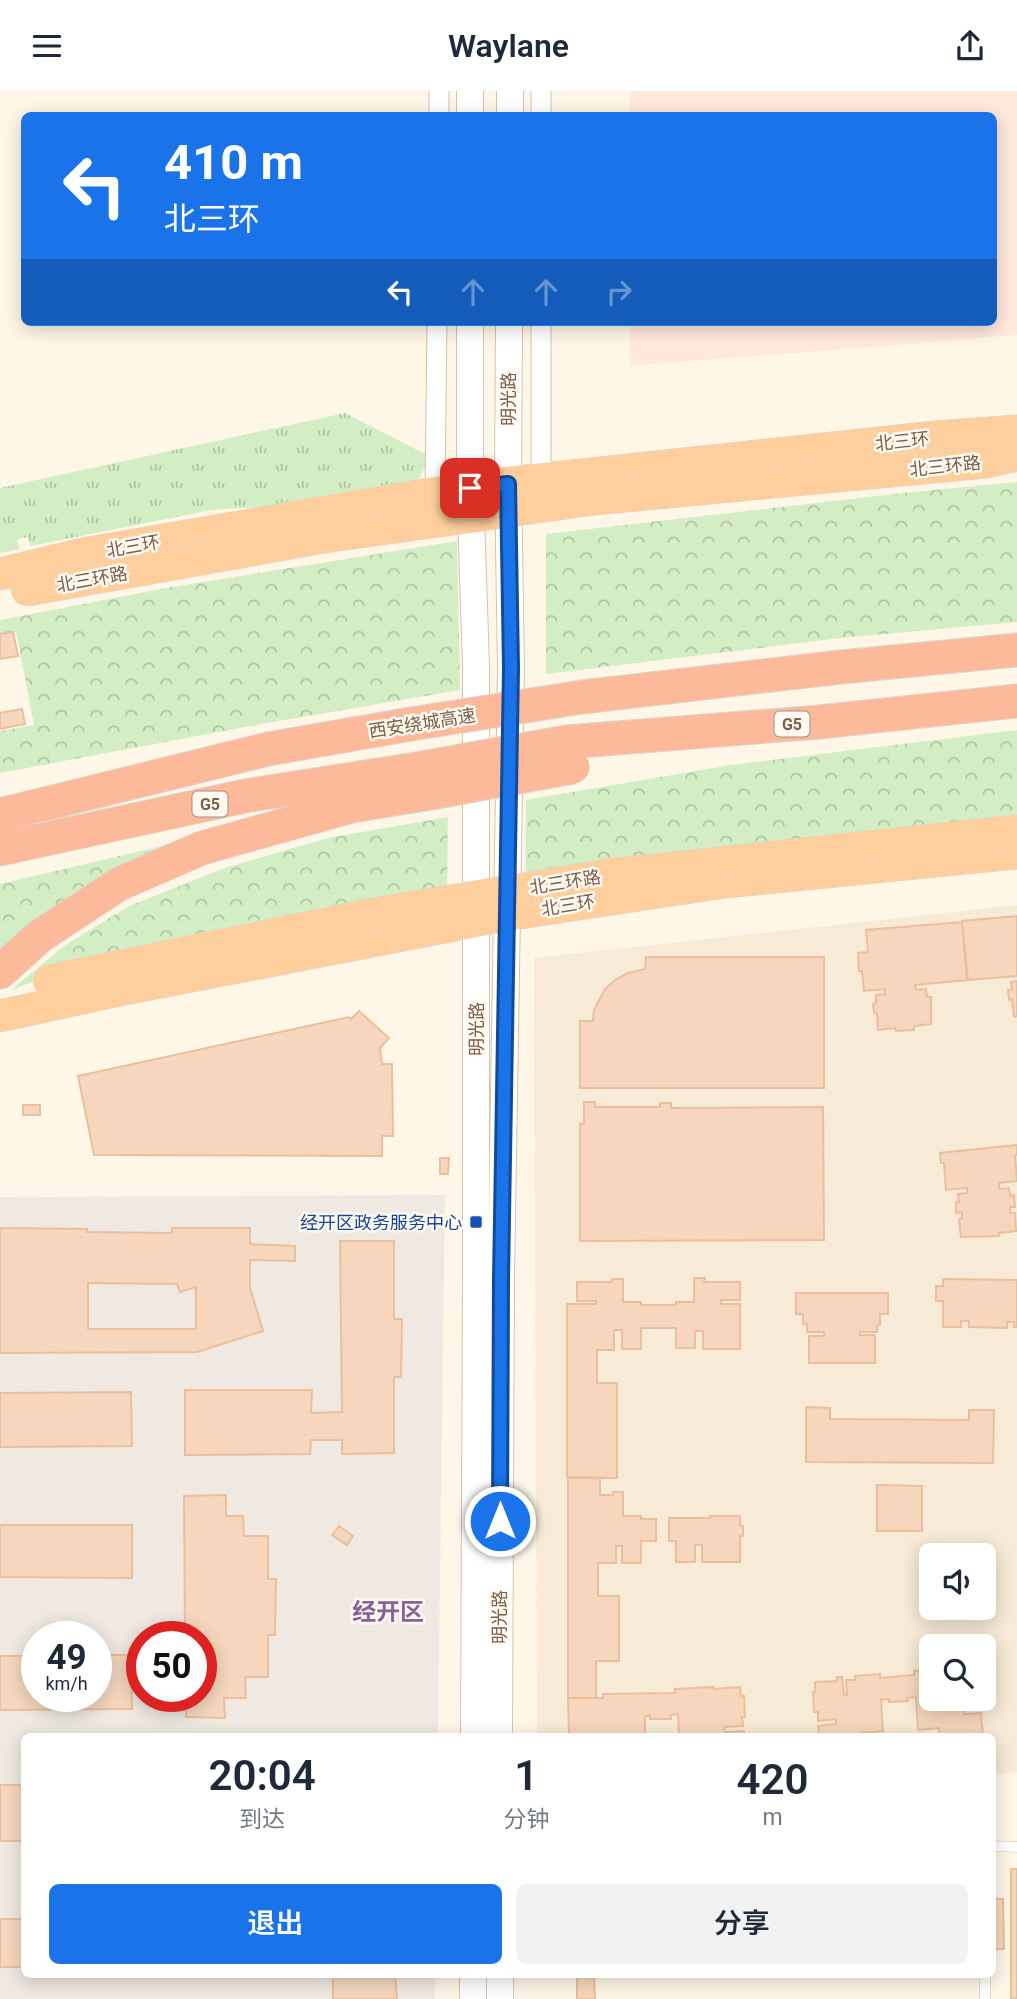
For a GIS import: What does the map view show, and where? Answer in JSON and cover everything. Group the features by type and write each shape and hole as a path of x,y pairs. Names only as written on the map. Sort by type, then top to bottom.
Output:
{"highway":[{"name":"北三环","path":"0,573 83,554 470,488 935,437 1017,431"},
{"name":"北三环路","path":"13,591 324,537 594,499 986,462 1017,455"},
{"name":"西安绕城高速","path":"0,815 268,749 411,724 582,697 1017,650"},
{"name":"G5","path":"0,849 245,796 430,780 570,755 819,722 1017,701"},
{"path":"0,800 150,777"},
{"path":"0,972 40,936 119,884 202,848 352,806 430,780"},
{"name":"北三环路","path":"0,1006 49,981 374,913 608,875 1017,831"},
{"name":"北三环","path":"0,1016 114,991 506,915 725,882 1017,853"}],"main road":[{"path":"470,91 470,112"},
{"path":"510,91 510,112"},
{"name":"明光路","path":"470,326 470,488 476,666 477,1280 474,1733"},
{"name":"明光路","path":"499,1733 501,1279 511,668 509,326"},
{"path":"473,1978 473,1999"},
{"path":"500,1978 500,1999"}],"street":[{"path":"439,91 439,112"},
{"path":"541,91 541,112"},
{"path":"436,494 437,326"},
{"path":"541,326 541,480"}],"lane":[{"path":"996,1846 1017,1847"},
{"path":"985,1978 985,1999"}],"shaded area":[{"path":"630,91 1017,91 1017,335 630,366 630,326 997,326 997,112 630,112"},
{"path":"1017,905 1017,1772 996,1775 996,1733 537,1733 534,958"},
{"path":"445,1195 438,1733 21,1733 21,1978 435,1978 435,1999 0,1999 0,1197"}],"green space":[{"path":"345,413 431,457 419,478 405,485 274,506 212,510 31,546 27,537 17,540 20,549 0,553 0,488"},
{"path":"1017,482 1017,622 841,638 546,674 546,534"},
{"path":"457,541 460,690 0,773 0,731 34,725 16,632 0,634 0,620 166,588"},
{"path":"1017,730 1017,828 525,888 526,800 731,765"},
{"path":"448,817 447,897 49,976 11,990 64,946 129,906 225,868 328,838"},
{"path":"209,835 0,963 0,884"}],"building":[{"path":"13,632 18,656 0,659 0,634"},
{"path":"22,709 25,724 0,729 0,713"},
{"path":"1017,916 1017,976 968,980 962,921"},
{"path":"962,922 967,980 915,985 916,990 926,989 927,997 931,997 931,1024 914,1026 914,1030 878,1030 877,1013 874,1013 873,1004 876,1003 876,995 885,994 885,989 864,991 862,971 859,971 858,953 868,952 866,930"},
{"path":"646,957 824,957 824,1088 580,1088 580,1021 593,1021 594,1010 605,989 628,973 645,969"},
{"path":"1017,981 1017,1016 1014,1017 1008,990 1012,990 1011,982"},
{"path":"359,1011 389,1038 380,1048 382,1064 392,1064 393,1136 382,1136 382,1156 94,1155 78,1076 349,1017 351,1019"},
{"path":"584,1102 595,1102 595,1107 660,1107 660,1103 671,1103 671,1108 823,1107 824,1240 580,1241 580,1124 584,1124"},
{"path":"23,1105 40,1105 40,1115 23,1115"},
{"path":"1017,1145 1017,1181 999,1183 999,1189 1009,1188 1010,1196 1014,1195 1015,1207 1010,1207 1010,1213 1015,1213 1016,1231 999,1233 999,1236 961,1237 959,1219 962,1218 962,1212 956,1213 956,1202 959,1202 958,1194 967,1193 967,1188 946,1190 944,1163 941,1163 940,1153"},
{"path":"440,1158 449,1158 448,1174 440,1174"},
{"path":"0,1228 172,1233 172,1228 250,1228 250,1244 295,1246 295,1261 250,1260 250,1288 263,1331 197,1352 0,1353","holes":["88,1283 177,1284 180,1292 196,1287 196,1329 88,1329"]},
{"path":"340,1241 394,1241 394,1319 402,1319 401,1377 394,1377 394,1453 342,1454 342,1440 311,1440 310,1454 185,1455 185,1390 312,1390 311,1413 342,1412"},
{"path":"694,1278 705,1278 704,1282 740,1282 740,1300 721,1300 721,1304 740,1304 740,1349 703,1349 703,1331 695,1331 695,1348 676,1348 676,1328 641,1328 641,1349 622,1349 622,1330 614,1330 614,1350 597,1350 597,1383 617,1383 617,1478 567,1477 567,1304 596,1304 596,1301 577,1301 577,1282 612,1282 612,1279 623,1279 623,1302 676,1305 676,1302 694,1302"},
{"path":"943,1279 1017,1280 1017,1327 1014,1327 1014,1322 1007,1322 1007,1328 969,1327 969,1321 961,1321 961,1327 943,1327 943,1301 936,1301 936,1286 943,1286"},
{"path":"796,1293 888,1293 888,1314 880,1314 877,1332 860,1332 860,1335 875,1335 875,1363 809,1363 809,1336 824,1336 824,1332 807,1332 807,1324 803,1324 803,1314 796,1314"},
{"path":"131,1392 132,1446 0,1447 0,1393"},
{"path":"806,1407 830,1408 830,1419 969,1420 969,1410 994,1410 993,1463 806,1462"},
{"path":"568,1478 600,1478 600,1495 623,1492 623,1516 656,1519 656,1541 641,1541 641,1563 622,1563 622,1546 616,1546 616,1563 598,1563 598,1596 619,1596 619,1661 596,1661 596,1698 568,1698"},
{"path":"877,1485 922,1486 922,1531 877,1531"},
{"path":"226,1495 226,1516 243,1516 244,1536 268,1536 268,1579 276,1579 275,1635 268,1635 268,1677 245,1677 246,1698 224,1698 225,1718 186,1717 186,1712 217,1712 217,1621 185,1621 184,1496"},
{"path":"740,1516 743,1536 740,1536 740,1562 702,1562 702,1545 695,1545 695,1562 676,1562 676,1541 669,1541 669,1518"},
{"path":"0,1525 132,1525 132,1578 0,1577"},
{"path":"339,1526 353,1536 347,1545 332,1535"},
{"path":"112,1655 126,1655 126,1709 112,1709"},
{"path":"0,1656 21,1656 21,1710 0,1710"},
{"path":"914,1671 919,1671 919,1711 981,1713 983,1733 940,1733 939,1728 918,1730 916,1697 907,1698 908,1701 881,1700 883,1731 819,1733 818,1726 836,1724 836,1719 818,1721 818,1712 814,1712 815,1682 837,1681 837,1677 842,1677 844,1695 847,1695 846,1680 855,1680 855,1676 880,1674 880,1678 914,1675"},
{"path":"740,1687 741,1696 744,1696 743,1726 724,1727 725,1732 744,1733 679,1733 678,1714 670,1715 671,1719 650,1719 650,1716 645,1716 645,1733 569,1733 568,1698 603,1698 603,1694 675,1693 675,1689"},
{"path":"0,1785 21,1785 21,1841 0,1841"},
{"path":"1011,1869 1017,1869 1017,1999 1011,1999"},
{"path":"996,1899 1003,1899 1004,1949 996,1949"},
{"path":"0,1919 21,1919 21,1967 0,1967"},
{"path":"333,1978 395,1978 397,1999 333,1999"},
{"path":"577,1978 594,1978 595,1999 577,1999"}],"place":[{"name":"经开区政务服务中心","path":"476,1222"}],"district":[{"name":"经开区","path":"388,1612"}],"route":[{"path":"470,488 508,484 511,668 501,1279 500,1521"}]}
